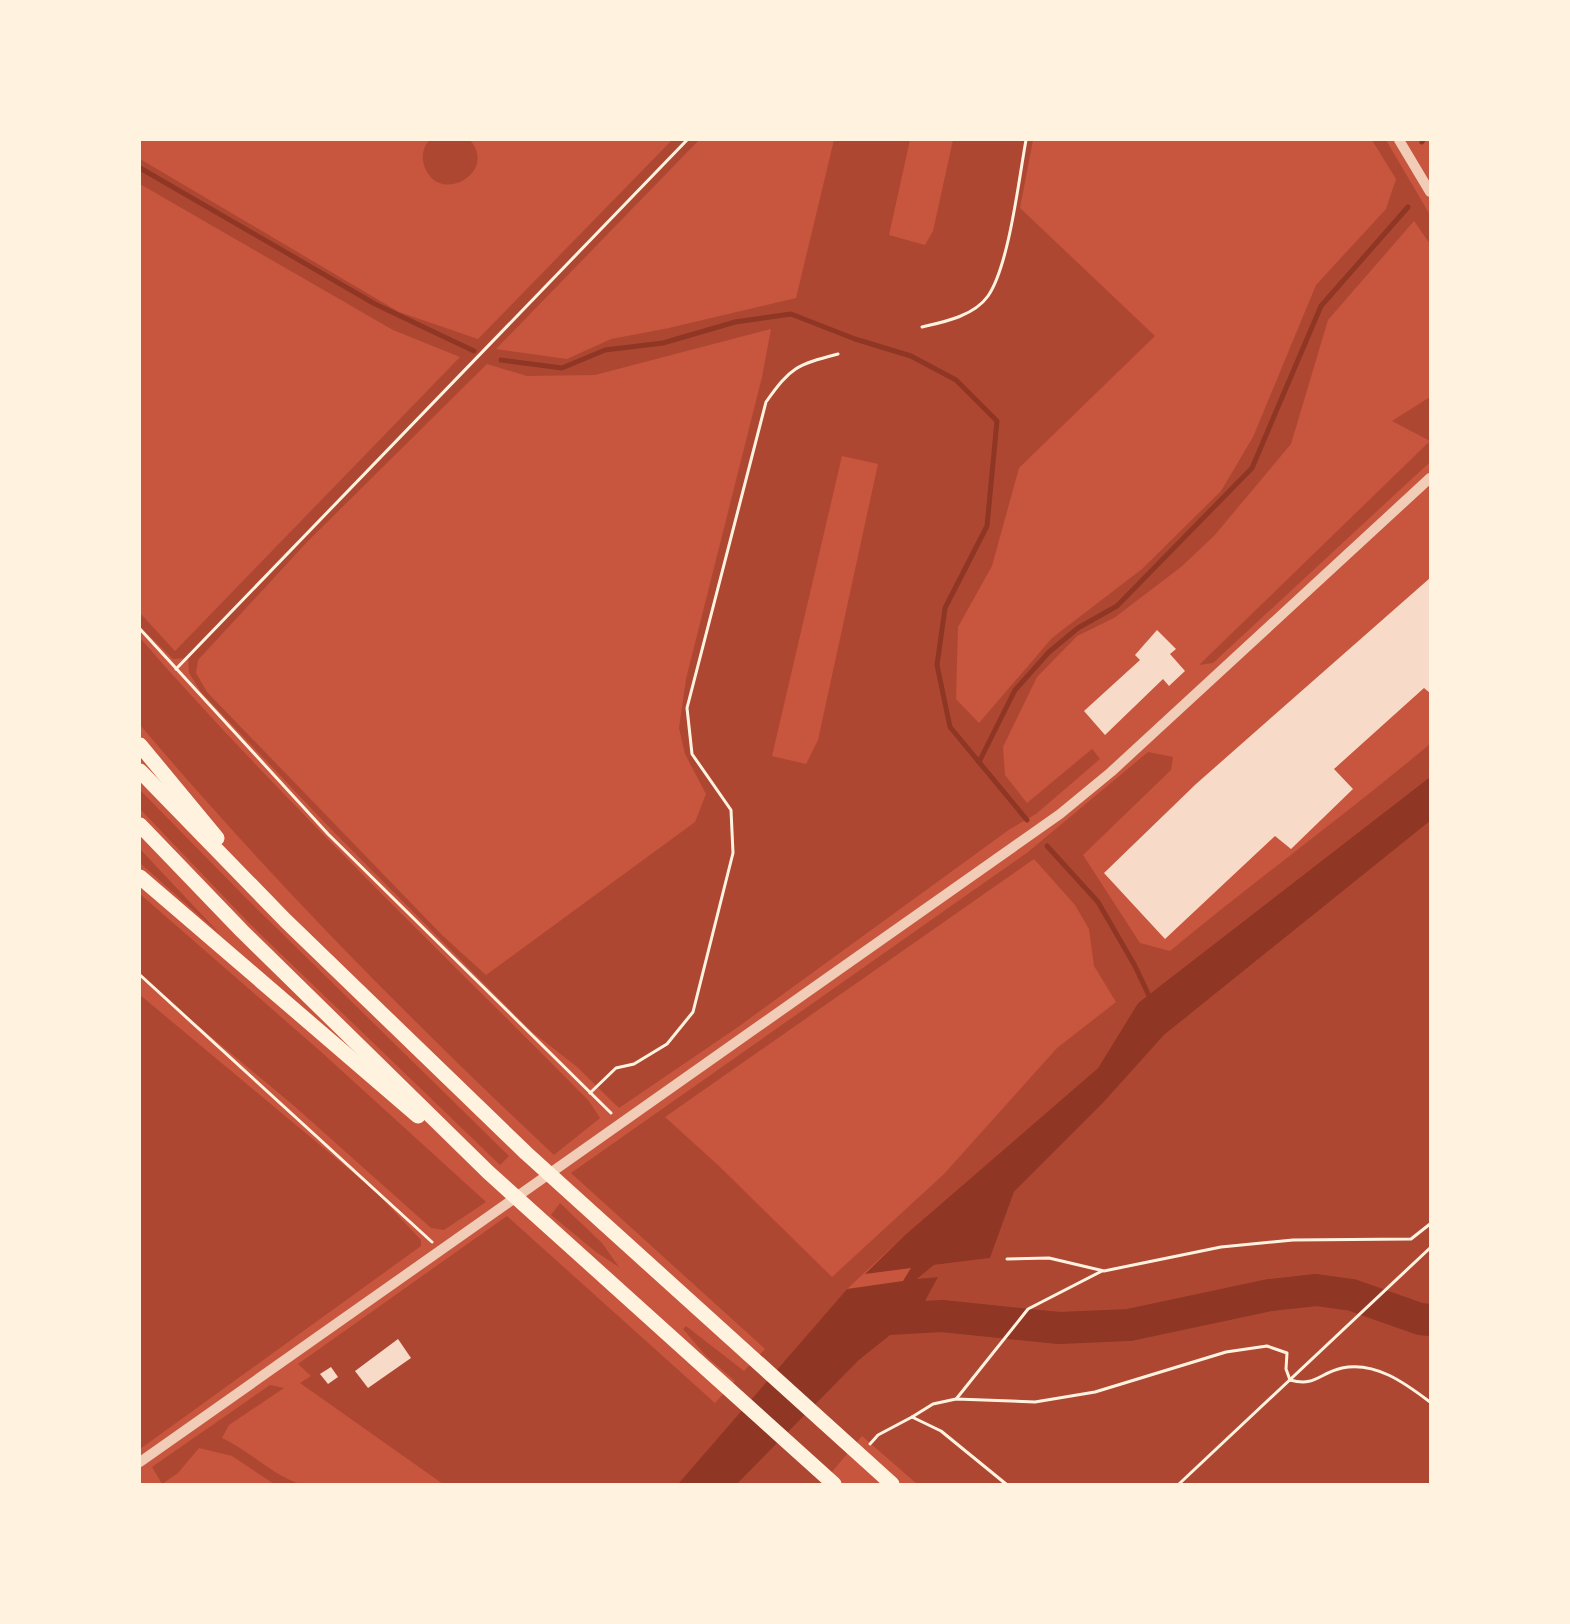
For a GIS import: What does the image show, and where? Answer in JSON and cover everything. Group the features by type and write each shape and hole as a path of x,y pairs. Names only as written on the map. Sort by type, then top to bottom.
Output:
{"highway":[{"path":"140,745 286,921"},
{"path":"140,771 286,921 526,1153 747,1356 892,1485"},
{"path":"140,825 250,939 488,1172 834,1485"},
{"path":"140,877 362,1070 488,1172"}],"street":[{"path":"1399,140 1431,192"},
{"path":"140,1462 1060,814 1111,772 1431,478"}],"path":[{"path":"176,669 687,140"},
{"path":"922,327 957,319 987,297 1005,254 1026,140"},
{"path":"590,1093 616,1068 634,1064 667,1044 693,1012 733,853 731,810 692,754 687,708 766,402 787,373 812,361 838,354"},
{"path":"140,628 328,834 621,1123"},
{"path":"140,975 440,1249"},
{"path":"956,1399 1028,1309 1104,1270 1221,1247 1293,1240 1411,1239 1431,1224"},
{"path":"1179,1485 1431,1248"},
{"path":"1007,1259 1049,1258 1104,1270"},
{"path":"878,1435 933,1404 956,1399 1035,1402 1095,1392 1226,1352 1268,1346 1287,1353 1286,1368 1290,1380"},
{"path":"1290,1380 1306,1384 1341,1368 1369,1367 1403,1382 1431,1402"},
{"path":"912,1417 941,1431 1006,1485"}],"shaded area":[{"path":"430,140 470,140 477,153 477,164 471,174 461,181 450,184 439,183 429,175 423,155"},
{"path":"672,140 699,140 496,349 567,359 611,339 669,328 796,298 834,140 910,140 889,235 925,245 933,231 953,140 1033,140 1020,208 1155,336 1019,468 992,566 958,627 956,699 979,723 1052,638 1142,569 1221,491 1253,437 1316,285 1386,209 1396,179 1372,140 1386,140 1430,215 1430,244 1414,221 1328,320 1291,444 1214,536 1181,567 1114,618 1077,636 1037,677 1003,747 1005,775 1027,803 1092,749 1100,759 1036,814 1010,829 738,1027 619,1108 576,1066 531,1031 324,822 201,692 189,673 188,658 173,659 140,627 140,613 175,651 460,357 393,330 140,184 140,159 399,312 478,339","holes":["771,329 762,377 686,679 679,728 685,754 706,794 695,822 486,975 443,936 207,692 196,673 198,660 307,542 487,364 527,376 595,375","842,456 878,464 818,740 806,764 772,756"]},
{"path":"1430,397 1430,441 1392,421"},
{"path":"1430,441 1430,462 1213,663 1199,665"},
{"path":"140,638 248,757 589,1101 600,1118 554,1155 393,999 289,892 140,725"},
{"path":"1430,744 1430,777 1138,1003 1098,1068 905,1235 847,1289 678,1484 443,1484 300,1383 311,1376 298,1364 507,1216 715,1403 735,1381 706,1356 683,1329 686,1326 744,1371 765,1349 571,1173 1028,852 1148,752 1173,757 1171,770 1083,855 1140,943 1170,951","holes":["1034,859 1075,905 1089,929 1094,966 1116,1002 1057,1048 944,1174 832,1277 719,1166 665,1117"]},
{"path":"1430,777 1430,821 1164,1035 1102,1104 1014,1192 990,1258 934,1265 917,1279 938,1277 919,1312 859,1360 737,1484 678,1484 847,1289 903,1281 911,1268 865,1274 905,1235 1098,1068 1138,1003"},
{"path":"140,790 248,900 509,1156 500,1165 251,925 140,809"},
{"path":"1430,821 1430,1484 917,1484 862,1436 822,1484 737,1484 859,1360 919,1312 937,1277 916,1280 934,1265 990,1258 1014,1192 1102,1104 1164,1035"},
{"path":"140,849 220,934 140,863"},
{"path":"140,894 319,1050 486,1202 444,1230 431,1228 293,1105 143,980 140,976"},
{"path":"140,995 374,1190 421,1240 421,1246 140,1449"},
{"path":"560,1203 602,1243 619,1267 596,1252 551,1215"},
{"path":"270,1385 284,1388 229,1425 222,1438 280,1475 300,1484 274,1484 232,1456 199,1448 178,1473 162,1484 152,1467"}],"building":[{"path":"1430,578 1430,693 1424,688 1334,769 1353,789 1291,849 1275,836 1165,939 1104,873 1196,784"},
{"path":"1157,630 1176,649 1170,654 1185,671 1169,686 1163,679 1105,735 1084,711 1140,660 1135,655"},
{"path":"398,1339 411,1358 368,1388 355,1371"},
{"path":"331,1367 338,1377 328,1384 320,1374"}],"waterway":[{"path":"140,168 375,304 474,351"},
{"path":"979,762 1015,690 1049,652 1078,628 1117,606 1252,468 1321,306 1408,207"},
{"path":"501,360 562,368 605,350 663,343 735,322 791,314 855,339 911,356 956,380 997,421 987,526 945,608 937,665 950,727 1027,820"},
{"path":"1047,846 1098,902 1135,966 1151,1000"},
{"path":"871,1320 942,1316 1059,1328 1129,1325 1270,1295 1316,1290 1352,1295 1420,1319 1430,1320"}]}
